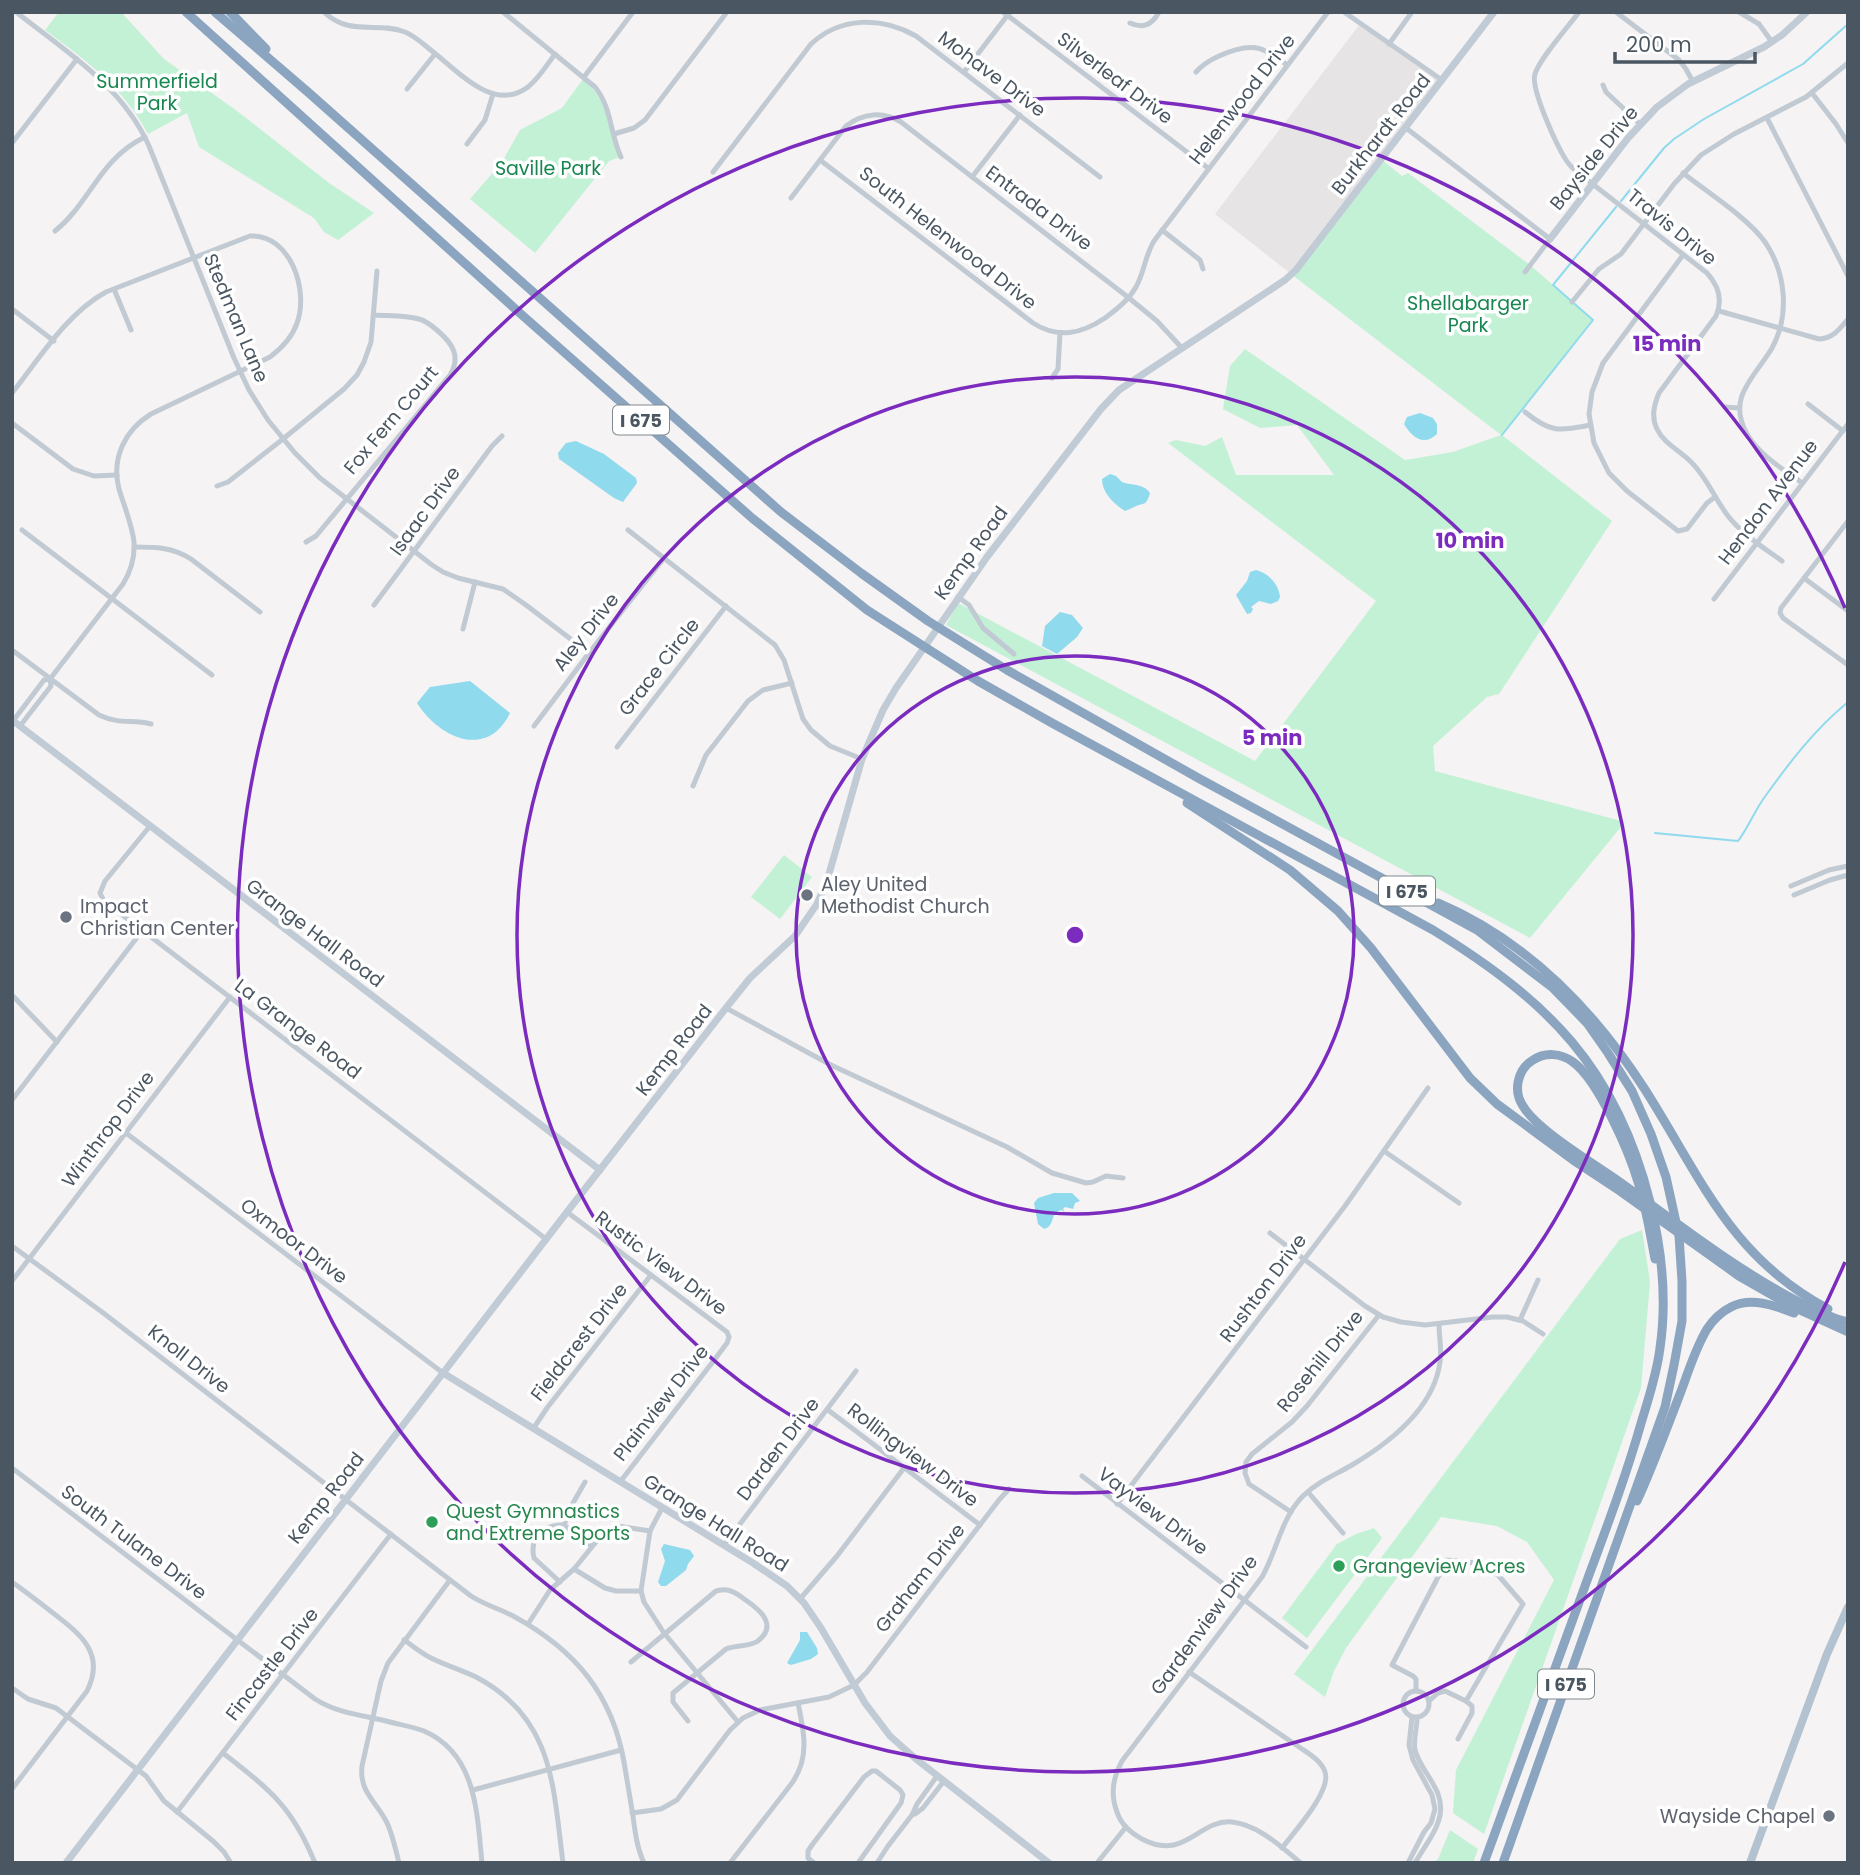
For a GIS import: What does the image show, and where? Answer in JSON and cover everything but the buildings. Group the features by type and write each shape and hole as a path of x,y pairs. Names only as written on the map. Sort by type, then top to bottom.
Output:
{"highway":[{"name":"I 675","path":"215,12 781,512 861,573 928,621 1007,670 1477,930 1553,988 1587,1023 1608,1053 1632,1091 1666,1177 1679,1236 1682,1321 1665,1407 1503,1863"},
{"path":"230,12 309,93"},
{"name":"I 675","path":"188,15 752,519 867,610 968,675 1433,930 1515,985 1549,1016 1583,1055 1624,1123 1636,1154 1654,1220 1661,1256 1664,1300 1660,1349 1630,1462 1484,1863"},
{"path":"1130,765 1271,857 1338,911 1371,948 1459,1065 1482,1091 1536,1133 1749,1283 1848,1332"},
{"path":"1398,886 1457,911 1482,926 1522,952 1560,984 1613,1043 1643,1087 1711,1201 1738,1237 1782,1279 1848,1321"},
{"path":"1660,1349 1656,1263 1645,1206 1626,1149 1604,1105 1576,1065 1563,1056 1541,1056 1531,1061 1522,1072 1518,1081 1518,1092 1524,1108 1550,1133 1618,1181 1697,1238 1742,1270 1808,1306 1848,1321"},
{"path":"1611,1557 1653,1466 1700,1344 1714,1319 1731,1307 1753,1302 1772,1305 1809,1319 1815,1318"}],"main road":[{"name":"Burkhardt Road","path":"1292,274 1494,12"},
{"name":"Bayside Drive","path":"1550,239 1640,124 1667,99 1693,82 1772,42 1807,12"},
{"name":"Kemp Road","path":"66,1863 726,1008 753,975 795,936 817,904 829,874 862,759 883,710 908,669 986,557 1110,398 1129,382 1292,274"},
{"name":"Grange Hall Road","path":"13,720 600,1170"},
{"name":"Grange Hall Road","path":"443,1373 777,1579 800,1599 821,1628 854,1685 890,1736 1049,1863"},
{"path":"1750,1863 1848,1607"}],"street":[{"name":"Stedman Lane","path":"16,12 95,73 133,117 145,137 239,371 258,406 283,439 311,470 443,572 503,589 589,653"},
{"path":"324,12 334,21 346,26 404,32 478,88 493,94 509,95 525,89 555,54"},
{"path":"503,12 595,87 603,98 621,157"},
{"path":"614,134 634,128 645,120 727,12"},
{"path":"713,172 807,48 822,35 853,22 852,12"},
{"path":"1130,23 1140,27 1147,25 1159,12"},
{"name":"Helenwood Drive","path":"1129,298 1139,281 1149,249 1161,230 1328,12"},
{"path":"1344,12 1442,80"},
{"path":"1389,44 1412,12"},
{"name":"Travis Drive","path":"1579,12 1537,68 1534,85 1564,158 1574,170 1707,273 1715,283 1720,300 1719,311"},
{"path":"1616,12 1679,60 1693,82"},
{"path":"1739,12 1759,24 1772,42"},
{"path":"584,77 631,13"},
{"path":"964,72 1007,13"},
{"name":"Silverleaf Drive","path":"1007,13 1208,168"},
{"name":"Mohave Drive","path":"853,22 876,22 916,36 1100,177"},
{"path":"1196,72 1210,60 1243,47 1261,48 1287,65"},
{"path":"407,89 435,54"},
{"path":"12,144 77,59"},
{"path":"1572,302 1599,269 1620,254 1683,173 1701,155 1718,143 1812,93 1848,63"},
{"path":"1603,85 1606,92 1640,124"},
{"path":"1812,93 1848,143"},
{"path":"467,144 485,120 493,94"},
{"name":"Entrada Drive","path":"820,160 846,126 853,121 865,116 880,115 895,119 1129,298 1157,321 1182,348"},
{"path":"972,177 1020,115"},
{"path":"1767,118 1848,276"},
{"path":"1406,128 1550,239"},
{"path":"55,231 116,156 145,137"},
{"path":"791,198 820,160"},
{"name":"South Helenwood Drive","path":"820,160 1033,323 1060,334"},
{"path":"1683,173 1747,223 1766,243 1778,266 1783,286 1780,329 1771,349 1748,383 1739,408 1744,430 1752,442 1802,483"},
{"path":"1161,230 1200,260 1203,269"},
{"path":"12,393 70,320 82,308 114,289 245,237 267,238 284,250 289,259 298,281 301,298 297,324 289,340 277,352 151,414 140,422 123,443 117,475 133,536 133,561 112,598 50,679 44,680 13,720"},
{"name":"Bayside Drive","path":"1525,272 1550,239"},
{"path":"1684,255 1603,363 1592,391 1590,425 1598,452 1615,480 1678,531 1687,530 1707,503 1715,497"},
{"path":"217,486 228,482 283,439 357,375 370,348 377,271"},
{"path":"114,289 131,330"},
{"path":"1052,379 1058,369 1060,334 1075,333 1091,327 1129,298"},
{"path":"12,309 54,341"},
{"path":"1782,561 1732,521 1699,471 1660,435 1653,411 1656,400 1662,387 1719,311 1824,339 1836,334 1848,319"},
{"name":"Fox Fern Court","path":"306,542 316,536 450,375 455,362 452,345 426,321 374,315"},
{"path":"1808,404 1843,431"},
{"path":"1725,407 1739,408"},
{"path":"1525,412 1543,426 1553,429 1590,425"},
{"path":"12,423 73,469 94,476 117,475"},
{"name":"Hendon Avenue","path":"1714,599 1848,424"},
{"name":"Isaac Drive","path":"374,605 502,436"},
{"path":"1848,521 1781,608 1780,613 1783,618 1848,665"},
{"path":"22,530 212,675"},
{"path":"628,530 775,645 784,660 803,719 811,730 830,746 862,759"},
{"path":"134,547 164,548 187,556 260,612"},
{"name":"Aley Drive","path":"534,726 664,558"},
{"path":"1804,579 1847,609"},
{"path":"463,629 475,582"},
{"path":"958,597 969,605 983,628 1014,654"},
{"name":"Grace Circle","path":"617,747 726,606"},
{"path":"12,650 107,719 151,724"},
{"path":"20,726 51,686 50,679"},
{"path":"693,786 706,755 748,701 763,690 792,683"},
{"name":"La Grange Road","path":"150,826 106,881 100,893 104,901 546,1239"},
{"path":"1791,886 1829,870 1848,866"},
{"path":"1794,895 1848,874"},
{"path":"12,1100 142,931"},
{"path":"12,995 57,1042"},
{"name":"Winthrop Drive","path":"12,1281 230,997"},
{"path":"726,1008 841,1070 1007,1147 1052,1173 1086,1184 1106,1176 1123,1178"},
{"name":"Rushton Drive","path":"1117,1504 1305,1259 1427,1088"},
{"name":"Oxmoor Drive","path":"126,1133 443,1373"},
{"path":"1384,1150 1459,1203"},
{"name":"Rustic View Drive","path":"567,1212 727,1332 727,1343"},
{"path":"1270,1233 1379,1315 1392,1320 1410,1324 1439,1324 1500,1317 1520,1320 1543,1334"},
{"name":"Knoll Drive","path":"12,1246 450,1580 479,1601 510,1614 564,1650 585,1673 610,1714 621,1750 639,1851 644,1863"},
{"name":"Fieldcrest Drive","path":"533,1429 651,1275"},
{"path":"1520,1320 1538,1280"},
{"name":"Rosehill Drive","path":"1291,1512 1249,1484 1245,1474 1246,1462 1259,1448 1292,1423 1379,1315"},
{"name":"Gardenview Drive","path":"1126,1827 1118,1817 1112,1790 1122,1761 1245,1600 1267,1567 1291,1512 1308,1492 1382,1446 1414,1415 1428,1395 1438,1373 1441,1354 1439,1324"},
{"name":"Plainview Drive","path":"620,1482 727,1343"},
{"name":"Darden Drive","path":"724,1545 856,1371"},
{"name":"Rollingview Drive","path":"828,1410 980,1525"},
{"name":"South Tulane Drive","path":"12,1468 321,1703 341,1711 413,1727 436,1737 460,1761 473,1790 482,1863"},
{"path":"800,1599 825,1571 904,1468"},
{"name":"Vayview Drive","path":"1082,1476 1306,1647"},
{"path":"564,1525 585,1482"},
{"name":"Graham Drive","path":"854,1685 876,1661 1009,1489"},
{"path":"1308,1492 1343,1533"},
{"path":"663,1508 650,1531 641,1591 646,1607 664,1633 738,1721"},
{"path":"560,1581 534,1558 532,1549 543,1530 554,1525 564,1525 591,1546"},
{"path":"528,1625 550,1590 574,1569 604,1532 618,1526 650,1531"},
{"name":"Fincastle Drive","path":"177,1812 391,1534"},
{"path":"1416,1691 1416,1679 1392,1665 1447,1560 1475,1563 1498,1575 1522,1604 1466,1702"},
{"path":"574,1569 605,1588 641,1591"},
{"path":"400,1863 389,1827 368,1796 361,1777 362,1766 384,1671 391,1657 450,1580"},
{"path":"12,1582 70,1626 85,1641 92,1656 93,1667 87,1691 12,1789"},
{"path":"631,1662 719,1590 733,1591 759,1609 766,1624 762,1637 750,1644 726,1649 672,1696 673,1702 688,1721"},
{"path":"404,1640 426,1656 477,1678 513,1705 535,1731 554,1788 563,1863"},
{"path":"1189,1672 1302,1749 1324,1769 1326,1781 1321,1794 1282,1848"},
{"path":"632,1813 661,1809 677,1800 738,1721 760,1710 828,1697 854,1685"},
{"path":"12,1688 27,1699 52,1706 146,1776 164,1801 219,1846 231,1863"},
{"path":"1429,1701 1423,1693 1416,1691 1408,1693 1402,1702 1404,1711 1415,1717 1425,1714 1429,1701 1445,1691 1472,1706 1472,1713 1458,1739"},
{"path":"730,1863 792,1783 799,1770 805,1743 798,1703"},
{"path":"1408,1863 1431,1823 1435,1809 1432,1795 1413,1760 1409,1745 1415,1717"},
{"path":"1415,1717 1416,1751 1436,1789 1440,1807 1437,1824 1415,1863"},
{"path":"473,1790 621,1750"},
{"path":"223,1753 281,1802 302,1833 315,1863"},
{"path":"814,1863 808,1858 811,1845 864,1777 876,1771 903,1795 901,1803 858,1863"},
{"path":"877,1863 917,1804 941,1779"},
{"path":"1097,1863 1126,1827 1146,1841 1166,1845 1187,1840 1214,1825 1232,1822 1254,1828 1301,1863"}],"shaded area":[{"path":"1360,24 1442,80 1291,274 1215,214"}],"green space":[{"name":"Summerfield Park","path":"59,12 121,12 164,59 237,111 329,183 374,213 338,240 324,232 314,218 199,147 187,113 148,134 127,102 103,76 45,30"},
{"name":"Saville Park","path":"583,79 591,86 602,104 620,157 609,161 535,253 470,199 502,162 520,130 562,108"},
{"name":"Shellabarger Park","path":"1381,159 1402,176 1408,173 1530,265 1593,320 1502,435 1612,521 1499,694 1487,697 1433,746 1435,771 1625,822 1530,938 946,625 958,603 1255,761 1376,601 1168,443 1176,440 1205,446 1222,437 1236,475 1334,475 1297,425 1260,428 1223,409 1230,366 1245,349 1405,460 1453,452 1501,435 1291,274"},
{"path":"784,855 812,877 780,919 751,897"},
{"path":"1642,1230 1650,1282 1641,1388 1484,1834 1453,1813 1456,1770 1554,1580 1527,1542 1497,1526 1441,1517 1346,1648 1325,1697 1294,1674 1620,1239"},
{"name":"Grangeview Acres","path":"1374,1528 1382,1538 1307,1638 1282,1618 1337,1544"},
{"path":"1450,1830 1478,1849 1473,1863 1434,1863"}],"water":[{"path":"1420,413 1433,418 1437,424 1437,434 1427,440 1418,439 1404,424 1407,417"},
{"path":"576,441 604,454 636,478 637,483 623,502 559,459 558,453 566,443"},
{"path":"1110,474 1122,482 1144,488 1150,493 1147,500 1125,511 1109,498 1104,489 1102,479"},
{"path":"1256,570 1272,580 1280,597 1271,604 1259,601 1251,607 1251,613 1247,614 1236,595 1247,581 1250,572"},
{"path":"1060,612 1072,615 1083,628 1077,637 1057,654 1042,646 1045,626"},
{"path":"470,681 510,713 500,728 489,736 476,740 450,734 426,715 417,703 430,687"},
{"path":"1054,1193 1072,1193 1080,1201 1075,1203 1073,1209 1065,1207 1065,1213 1062,1210 1055,1213 1050,1225 1044,1229 1038,1224 1034,1203 1038,1198"},
{"path":"664,1544 690,1550 694,1556 686,1570 666,1586 661,1586 658,1582 665,1561 661,1549"},
{"path":"800,1632 807,1632 818,1654 791,1665 787,1663 800,1640"}],"waterway":[{"path":"1621,201 1674,139 1704,119 1803,64 1848,24"},
{"path":"1502,435 1593,320 1553,285 1616,207"},
{"path":"1655,833 1738,841 1764,798 1793,760 1813,735 1848,702"}],"place":[{"name":"Aley United Methodist Church","path":"807,895"},
{"name":"Impact Christian Center","path":"66,917"},
{"name":"Quest Gymnastics and Extreme Sports","path":"432,1522"},
{"name":"Grangeview Acres","path":"1339,1566"},
{"name":"Wayside Chapel","path":"1829,1816"}]}
